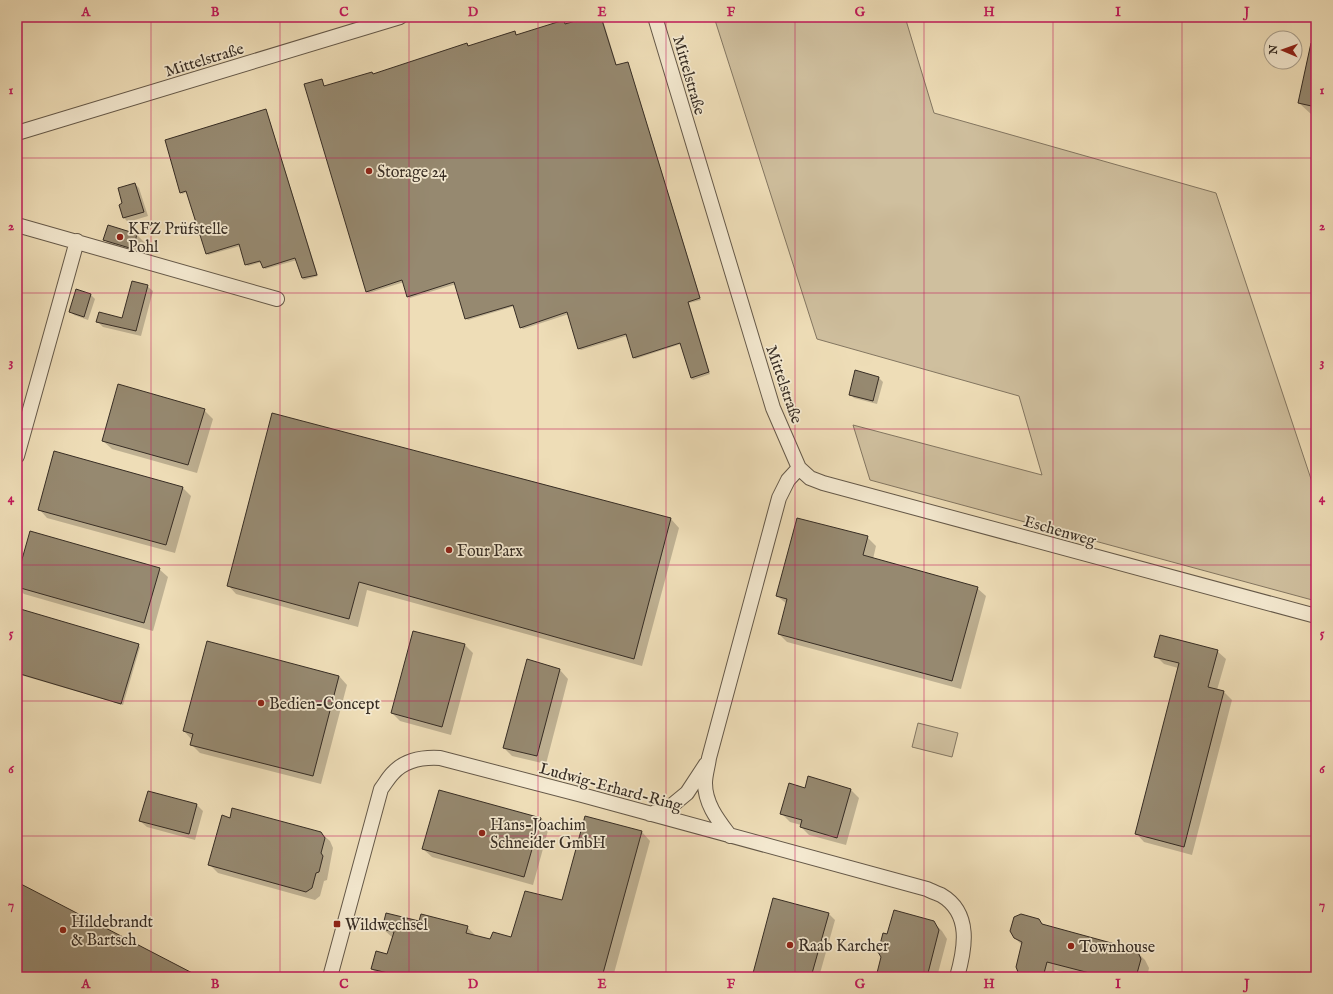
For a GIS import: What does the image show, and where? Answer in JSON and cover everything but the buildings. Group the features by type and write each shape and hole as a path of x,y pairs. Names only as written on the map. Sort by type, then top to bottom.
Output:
{"street":[{"name":"Mittelstraße","path":"17,133 400,17"},
{"name":"Mittelstraße","path":"655,17 772,408 799,468"},
{"path":"17,225 77,241 276,300"},
{"path":"17,456 77,241"},
{"name":"Eschenweg","path":"799,468 810,478 823,483 1316,616"},
{"path":"730,836 714,815 707,796 705,783 709,758 779,498 788,480 799,468"},
{"name":"Ludwig-Erhard-Ring","path":"330,977 381,789 392,773 401,766 412,761 425,758 440,758 927,889 942,896 953,905 960,917 965,936 964,951 957,977"},
{"path":"650,814 670,807 687,793 709,758"}],"shaded area":[{"path":"714,17 905,17 934,113 1216,193 1316,494 1316,601 870,480 853,425 1042,475 1019,396 817,339"},
{"path":"918,723 958,733 952,757 912,747"}],"place":[{"name":"Storage 24","path":"369,171"},
{"name":"KFZ Prüfstelle Pohl","path":"120,237"},
{"name":"Four Parx","path":"449,550"},
{"name":"Bedien-Concept","path":"261,703"},
{"name":"Hans-Joachim Schneider GmbH","path":"482,833"},
{"name":"Wildwechsel","path":"337,924"},
{"name":"Hildebrandt & Bartsch","path":"63,930"},
{"name":"Raab Karcher","path":"790,945"},
{"name":"Townhouse","path":"1071,946"}]}
